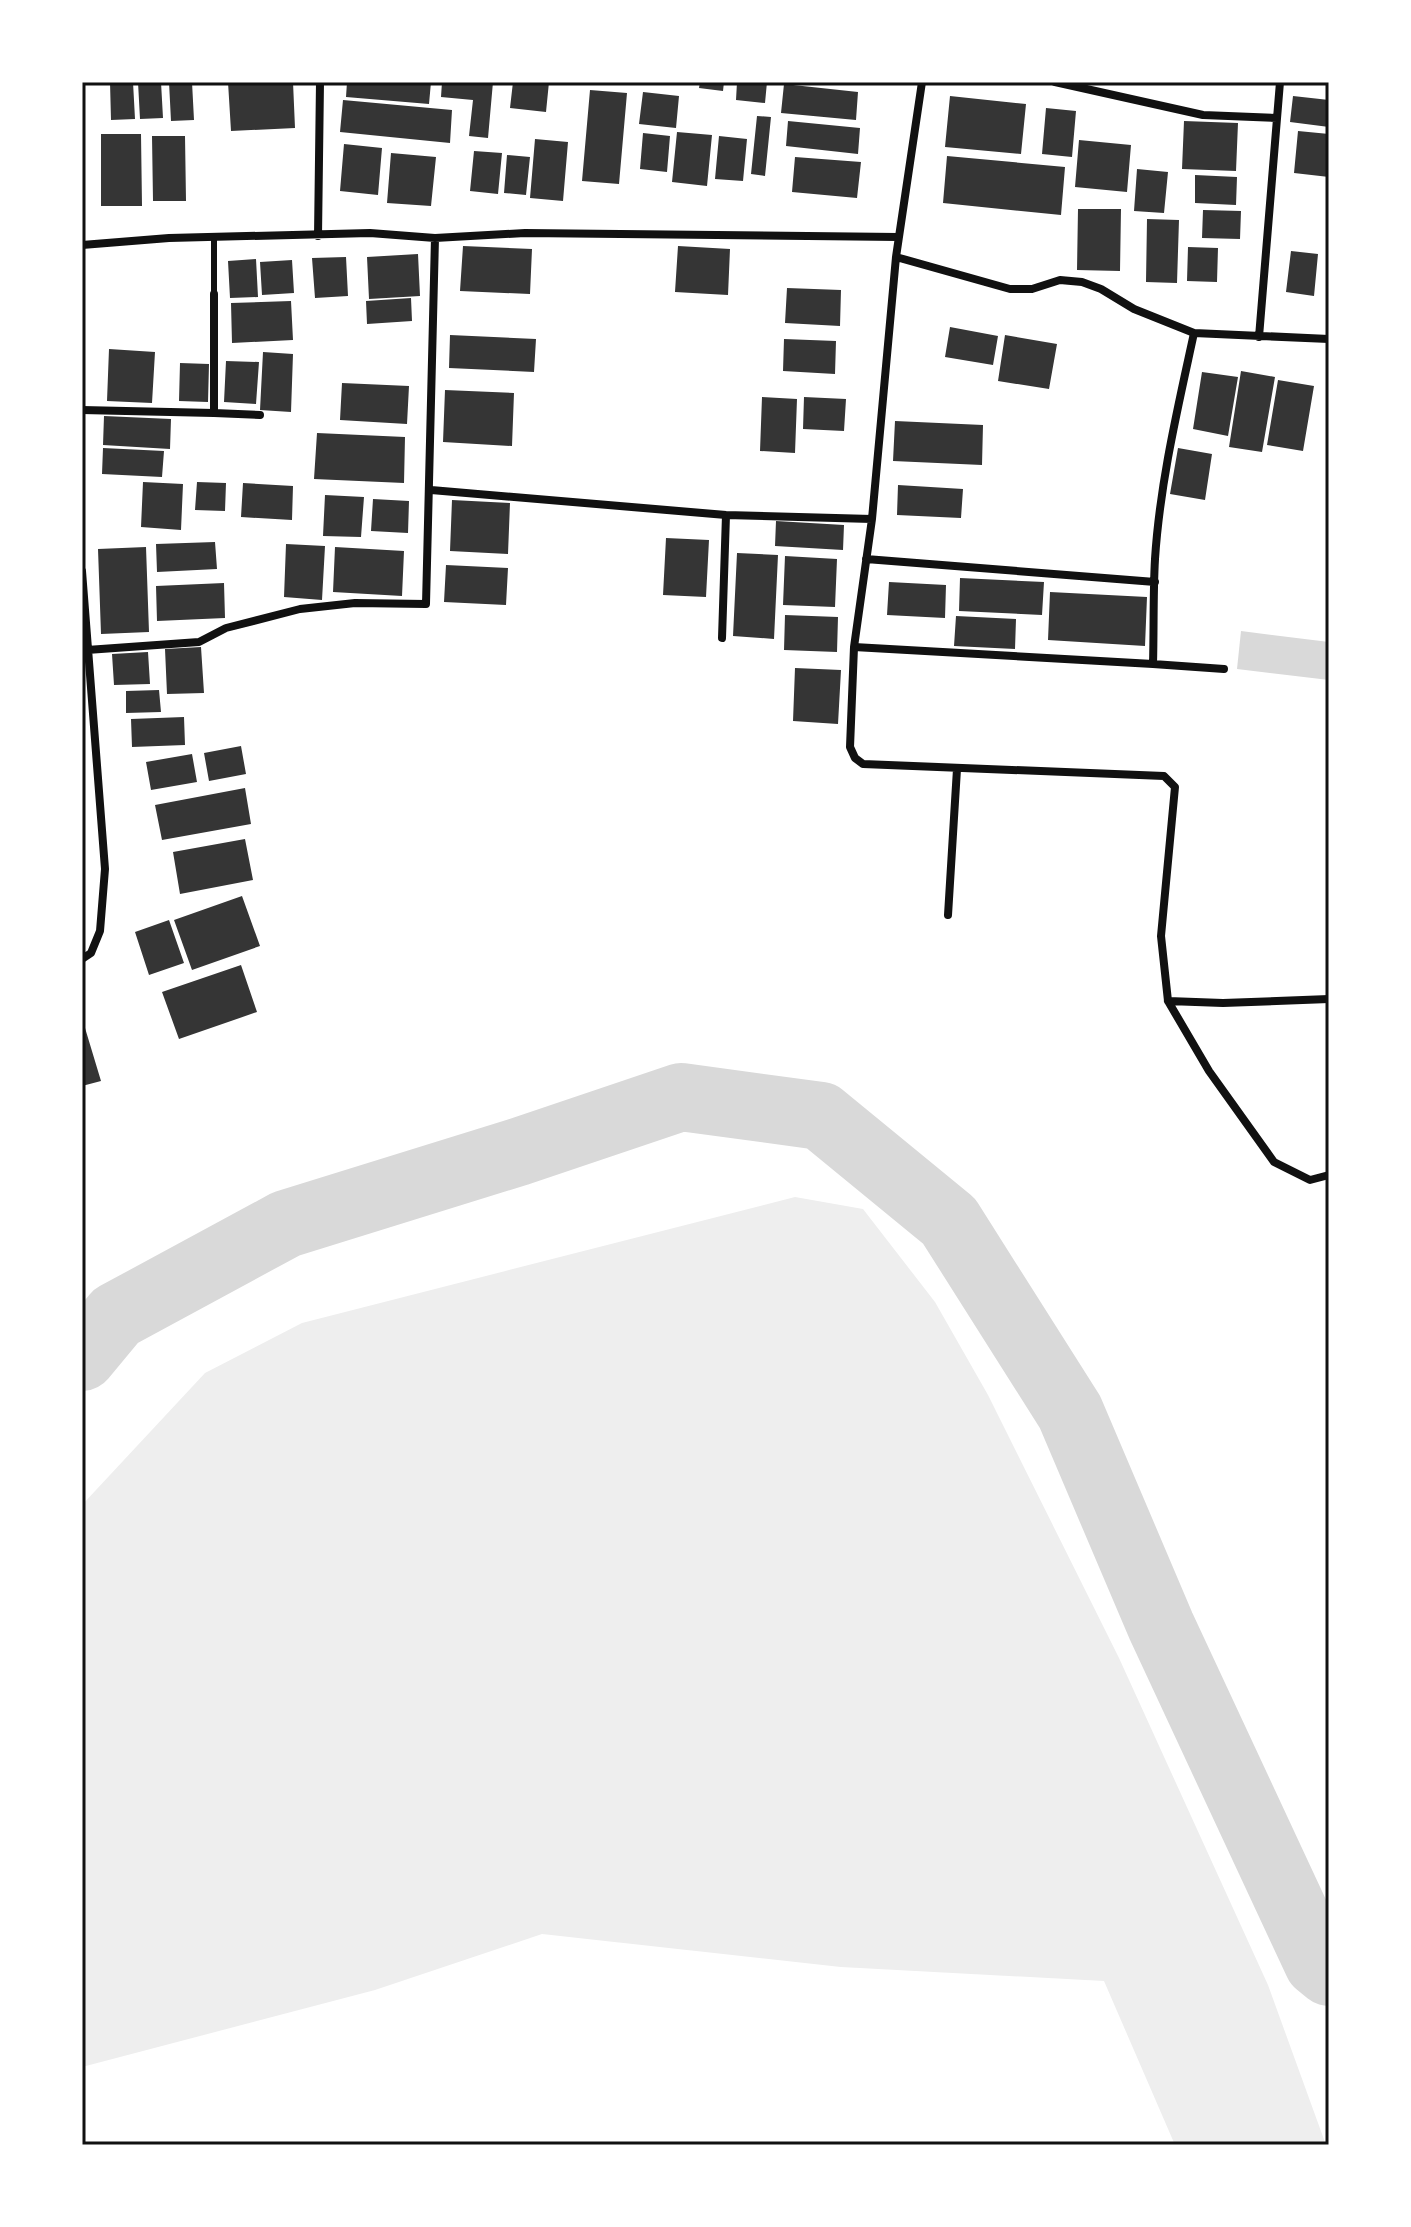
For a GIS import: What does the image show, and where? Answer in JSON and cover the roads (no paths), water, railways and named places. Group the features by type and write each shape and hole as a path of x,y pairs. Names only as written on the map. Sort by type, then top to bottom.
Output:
{"street":[{"path":"318,236 320,82"},
{"path":"922,82 898,237 872,519 854,647 850,747 855,758 863,764 1155,774 1172,781 1174,796 1161,936 1168,1001 1209,1071 1274,1162 1310,1180 1329,1175"},
{"path":"1055,82 1203,115 1277,118"},
{"path":"1259,337 1280,82"},
{"path":"82,245 214,237 370,233 435,238 525,233 898,237"},
{"path":"87,650 199,642 226,628 300,609 355,603 426,604 435,238"},
{"path":"896,257 1010,289 1032,289 1060,280 1082,282 1101,289 1134,309 1194,333 1329,339"},
{"path":"214,294 214,413"},
{"path":"1153,664 1161,506 1194,333"},
{"path":"82,410 260,415"},
{"path":"431,490 726,515 872,519"},
{"path":"722,638 726,515"},
{"path":"866,559 1155,582"},
{"path":"82,571 86,678 105,869 100,931 91,953 82,959"},
{"path":"854,647 1224,669"},
{"path":"948,915 957,769"},
{"path":"1168,1001 1223,1003 1329,999"}],"lane":[{"path":"214,237 214,294"}],"waterway":[{"path":"82,1357 116,1316 286,1224 518,1152 681,1097 821,1116 949,1221 1070,1412 1161,1626 1318,1963 1329,1972"}]}
